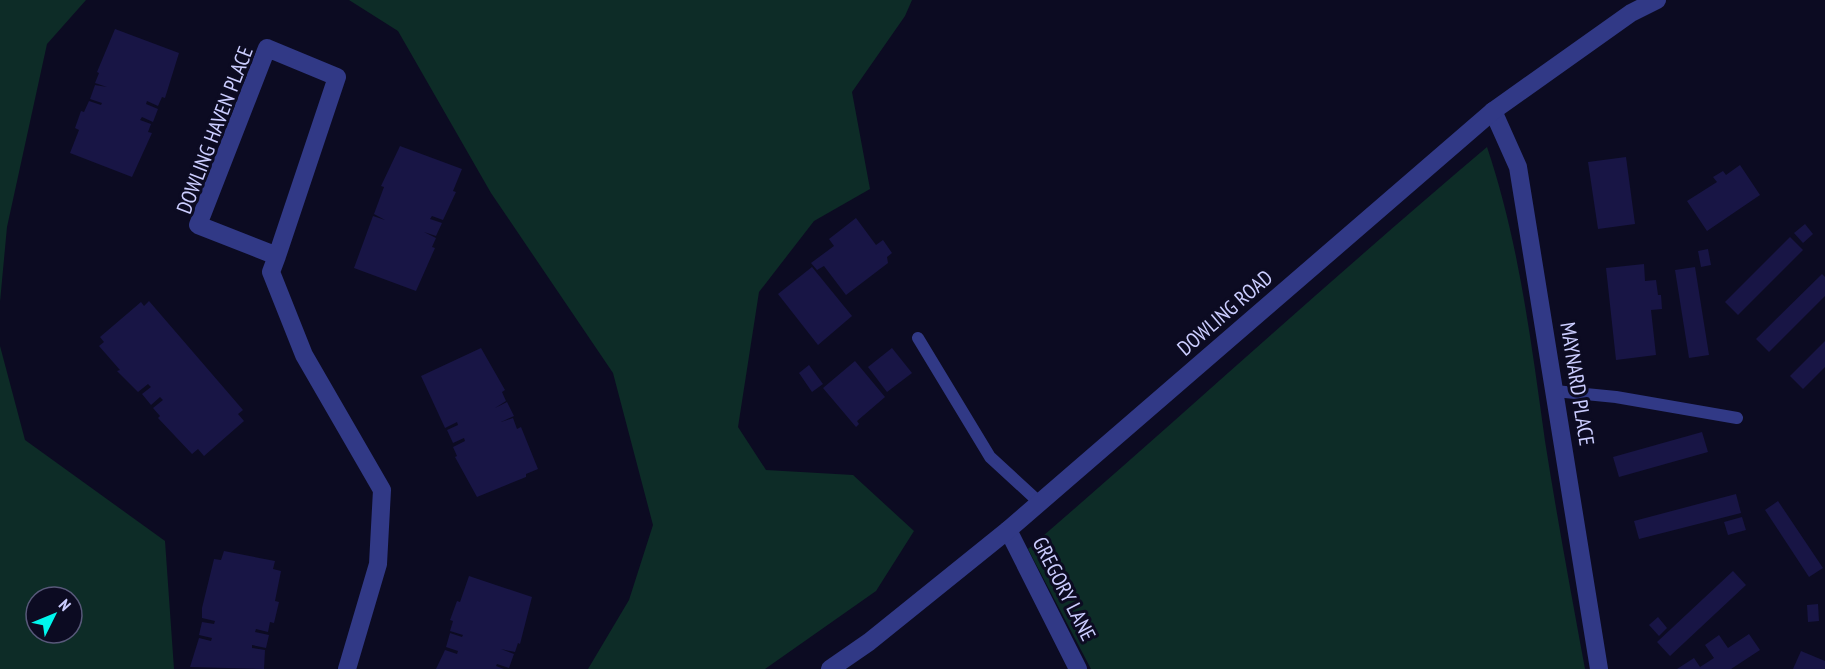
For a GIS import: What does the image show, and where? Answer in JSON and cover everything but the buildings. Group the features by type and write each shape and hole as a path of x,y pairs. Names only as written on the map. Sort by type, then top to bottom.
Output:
{"street":[{"name":"DOWLING ROAD","path":"830,669 869,642 1008,530 1493,111 1631,13 1657,0"},
{"name":"DOWLING HAVEN PLACE","path":"276,256 198,225 267,48 337,77 271,272 304,355 382,490 378,564 347,669"},
{"name":"MAYNARD PLACE","path":"1493,111 1518,167 1599,669"},
{"name":"GREGORY LANE","path":"1008,530 1078,669"}],"lane":[{"path":"918,338 990,457 1040,503"},
{"path":"1555,391 1616,397 1737,418"}],"green space":[{"path":"0,0 86,0 47,44 7,227 0,302"},
{"path":"349,0 912,0 905,16 852,92 870,189 814,221 759,292 738,427 766,470 853,475 914,531 876,591 765,669 588,669 629,600 653,525 613,373 491,193 398,31"},
{"path":"1487,147 1508,219 1523,292 1550,470 1585,669 1091,669 1028,549"},
{"path":"0,346 25,440 165,541 174,669 0,669"}]}
